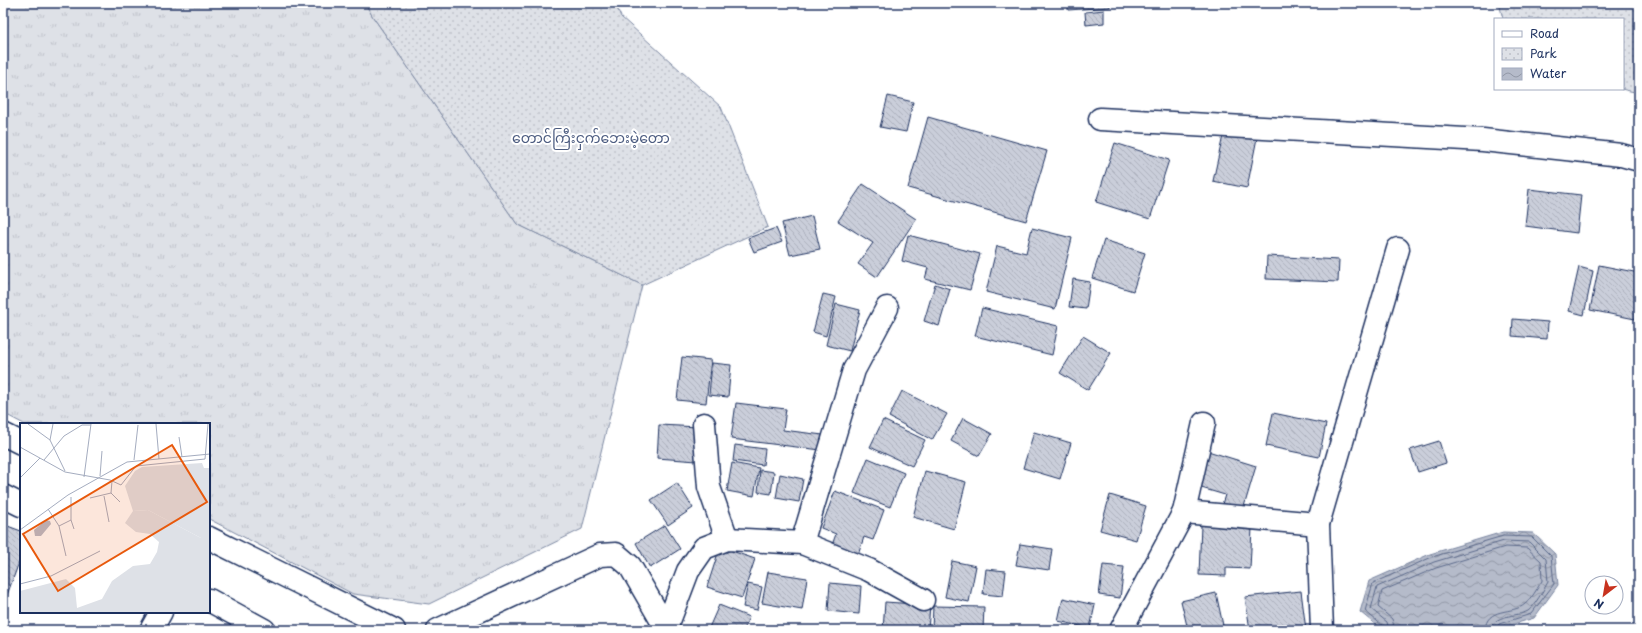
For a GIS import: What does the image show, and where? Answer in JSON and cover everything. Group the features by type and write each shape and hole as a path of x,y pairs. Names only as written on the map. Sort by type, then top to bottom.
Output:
{"street":[{"path":"1100,119 1483,140 1621,155 1639,160"},
{"path":"1322,630 1318,524 1398,249"},
{"path":"802,544 854,370 887,308"},
{"path":"1121,630 1184,512 1204,423"},
{"path":"704,424 709,487 727,539"},
{"path":"3,434 20,442"},
{"path":"3,496 20,504"},
{"path":"1184,512 1318,524"},
{"path":"210,538 394,630"},
{"path":"666,630 688,571 704,548 727,539 802,544 869,570 923,600"},
{"path":"438,630 600,555 616,554 630,566 666,630"},
{"path":"210,601 264,630"},
{"path":"151,630 161,613"}],"green space":[{"path":"3,3 365,3 373,17 517,224 642,285 582,529 429,604 353,594 210,520 210,423 22,423 3,413"},
{"name":"တောင်ကြီးငှက်ဘေးမဲ့တော","path":"365,3 615,3 621,17 721,107 768,227 642,285 517,224 373,17"},
{"path":"1499,3 1639,3 1639,93 1624,90 1624,18 1503,18"}],"water":[{"path":"1503,532 1533,533 1555,554 1558,585 1534,618 1494,630 1382,630 1360,612 1369,581 1430,554"}],"building":[{"path":"1068,3 1110,3 1110,7 1068,10"},
{"path":"1104,10 1104,23 1086,25 1085,12"},
{"path":"888,96 913,102 906,132 880,127"},
{"path":"928,117 1047,151 1026,221 908,188"},
{"path":"1224,131 1257,138 1247,188 1213,181"},
{"path":"1115,143 1169,160 1150,219 1096,202"},
{"path":"863,184 916,219 877,277 858,264 873,243 838,221"},
{"path":"1529,189 1581,195 1577,233 1525,226"},
{"path":"812,216 820,249 790,255 782,223"},
{"path":"776,228 782,242 754,252 748,238"},
{"path":"1032,228 1072,238 1055,309 986,292 997,246 1026,253"},
{"path":"908,235 980,254 970,290 925,279 928,268 902,261"},
{"path":"1104,240 1145,253 1133,291 1092,278"},
{"path":"1267,256 1339,260 1338,282 1266,279"},
{"path":"1599,265 1639,273 1639,300 1635,319 1590,310"},
{"path":"1579,267 1593,271 1584,315 1569,311"},
{"path":"1073,279 1090,282 1086,309 1069,307"},
{"path":"935,284 950,289 939,326 924,321"},
{"path":"823,294 836,297 826,336 813,332"},
{"path":"836,304 860,310 850,351 826,345"},
{"path":"982,308 1058,326 1052,355 975,336"},
{"path":"1513,319 1548,322 1547,339 1512,336"},
{"path":"1083,336 1111,353 1088,390 1060,373"},
{"path":"682,357 711,360 706,403 677,400"},
{"path":"712,363 731,365 728,397 709,395"},
{"path":"902,391 947,414 932,440 889,417"},
{"path":"736,403 786,409 783,430 823,435 821,450 731,439"},
{"path":"1273,413 1326,424 1319,457 1266,446"},
{"path":"963,418 992,434 979,456 951,441"},
{"path":"883,420 925,440 912,466 870,447"},
{"path":"659,425 699,427 697,461 657,458"},
{"path":"1034,432 1071,443 1060,479 1023,468"},
{"path":"1439,441 1446,463 1418,472 1410,450"},
{"path":"735,445 765,449 763,465 733,461"},
{"path":"1208,451 1256,466 1243,510 1222,504 1225,495 1198,487"},
{"path":"868,458 904,473 890,507 854,493"},
{"path":"732,463 759,468 754,496 727,491"},
{"path":"760,470 774,472 771,494 758,492"},
{"path":"925,471 966,482 954,529 913,517"},
{"path":"780,474 803,479 799,502 776,498"},
{"path":"677,483 693,508 668,525 651,500"},
{"path":"835,491 884,510 873,540 864,537 858,555 832,545 836,534 821,528"},
{"path":"1110,495 1146,506 1136,540 1100,530"},
{"path":"5,525 20,531 20,560 3,606 3,530"},
{"path":"665,525 680,549 650,568 636,543"},
{"path":"1201,525 1252,528 1250,569 1226,568 1226,576 1199,575"},
{"path":"1020,544 1052,549 1049,570 1016,565"},
{"path":"720,547 755,559 742,598 707,587"},
{"path":"952,561 976,566 969,602 945,597"},
{"path":"1103,565 1124,567 1120,598 1099,595"},
{"path":"986,569 1006,571 1003,596 983,594"},
{"path":"768,572 807,578 802,610 762,603"},
{"path":"830,583 861,586 859,614 828,611"},
{"path":"748,584 762,587 757,610 743,607"},
{"path":"1301,591 1306,630 1250,630 1245,597"},
{"path":"1216,593 1224,630 1188,630 1181,601"},
{"path":"1063,598 1095,605 1090,628 1058,621"},
{"path":"885,602 930,605 928,630 883,630"},
{"path":"719,605 749,617 744,630 708,630"},
{"path":"933,606 984,607 983,630 932,630"}]}
